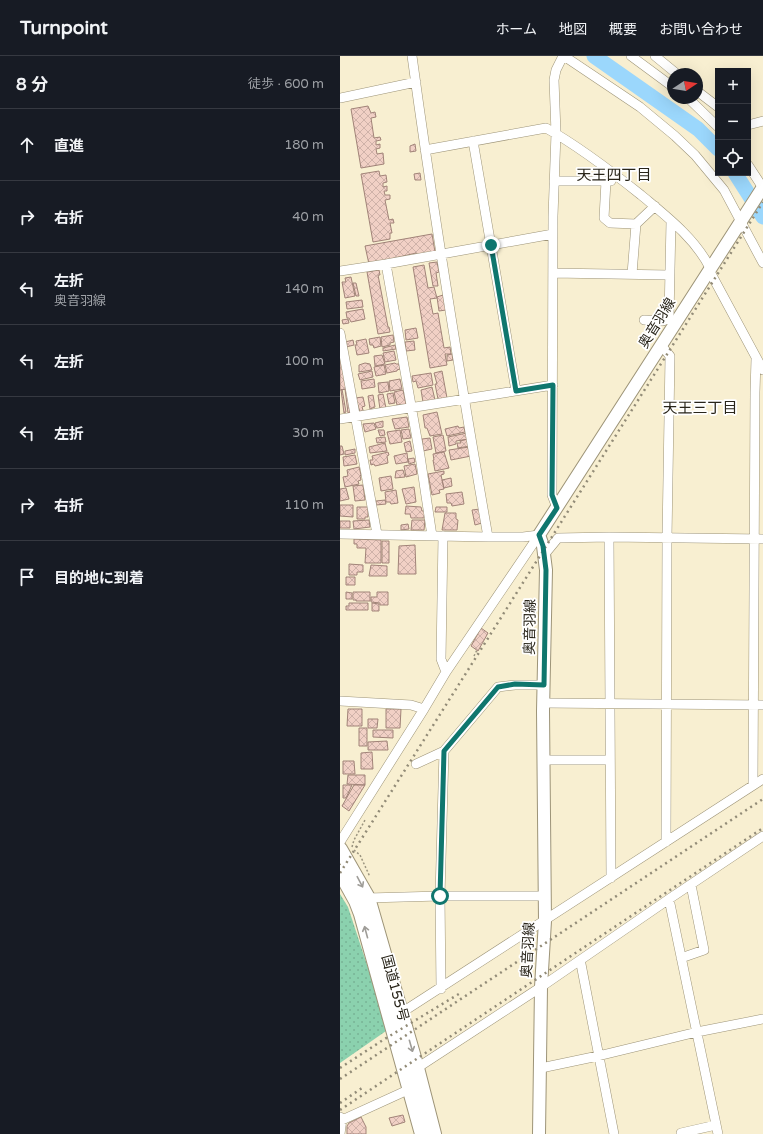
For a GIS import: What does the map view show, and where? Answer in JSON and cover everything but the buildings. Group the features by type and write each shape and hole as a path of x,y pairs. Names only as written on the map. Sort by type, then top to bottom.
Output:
{"highway":[{"name":"国道155号","path":"340,849 368,898 417,1068 434,1134"},
{"name":"国道155号","path":"340,872 356,901 361,914 422,1134"}],"main road":[{"name":"奥音羽線","path":"539,1134 541,987 545,921 543,704 546,570 543,546 539,535 661,345 672,321 763,188"}],"street":[{"path":"412,56 464,400 488,537"},
{"path":"557,508 552,495 553,234 556,134 554,80 556,70 564,56 640,107 695,155 724,190 763,263"},
{"path":"631,56 667,83"},
{"path":"655,56 670,68"},
{"path":"340,98 416,82"},
{"path":"703,96 715,105"},
{"path":"694,104 715,124"},
{"path":"751,124 763,121"},
{"path":"425,150 546,128 601,163 671,221 699,251 763,370"},
{"path":"473,141 516,391"},
{"path":"751,170 763,188"},
{"path":"554,181 624,182"},
{"path":"606,181 604,218 610,223 636,224"},
{"path":"632,274 636,224 654,206"},
{"path":"644,320 672,321 669,276 671,221"},
{"path":"340,271 553,234"},
{"path":"386,264 412,408 432,536"},
{"path":"553,273 669,276"},
{"path":"340,333 377,534"},
{"path":"661,345 670,356 666,538 666,842"},
{"path":"753,785 758,705 759,389 756,359"},
{"path":"340,420 553,385"},
{"path":"340,534 488,537 523,537 539,535"},
{"path":"340,842 424,710 446,672 539,535"},
{"path":"443,536 441,659 446,672"},
{"path":"609,537 611,878"},
{"path":"544,555 558,538 609,537 759,539"},
{"path":"416,764 444,751 498,687 515,684 544,685"},
{"path":"340,701 411,705 424,710"},
{"path":"543,704 758,705"},
{"path":"441,989 440,896 444,751"},
{"path":"543,760 610,760"},
{"path":"401,1014 763,779"},
{"path":"417,1068 541,987 690,885 762,839"},
{"path":"681,958 704,950 690,885"},
{"path":"368,898 545,896"},
{"path":"669,899 717,1130 681,1132"},
{"path":"578,962 581,964 614,1134"},
{"path":"541,1068 697,1032 763,1019"},
{"path":"340,1134 341,1119 410,1089"}],"path":[{"path":"474,656 477,650"},
{"path":"366,818 351,847 360,855 371,880"}],"green space":[{"path":"340,894 348,907 376,992 386,1031 340,1063"}],"waterway":[{"path":"594,56 698,129 715,146"},
{"path":"737,176 763,217"}],"railway":[{"path":"340,873 763,202"},
{"path":"340,1079 763,799"},
{"path":"340,1110 763,828"},
{"path":"340,1068 462,992"},
{"path":"340,1103 362,1088"}],"district":[{"name":"天王四丁目","path":"614,175"},
{"name":"天王三丁目","path":"700,408"}],"route":[{"path":"440,896 444,751 498,687 515,684 544,685 546,570 543,546 539,535 557,508 552,495 553,385 516,391 491,245"}]}
